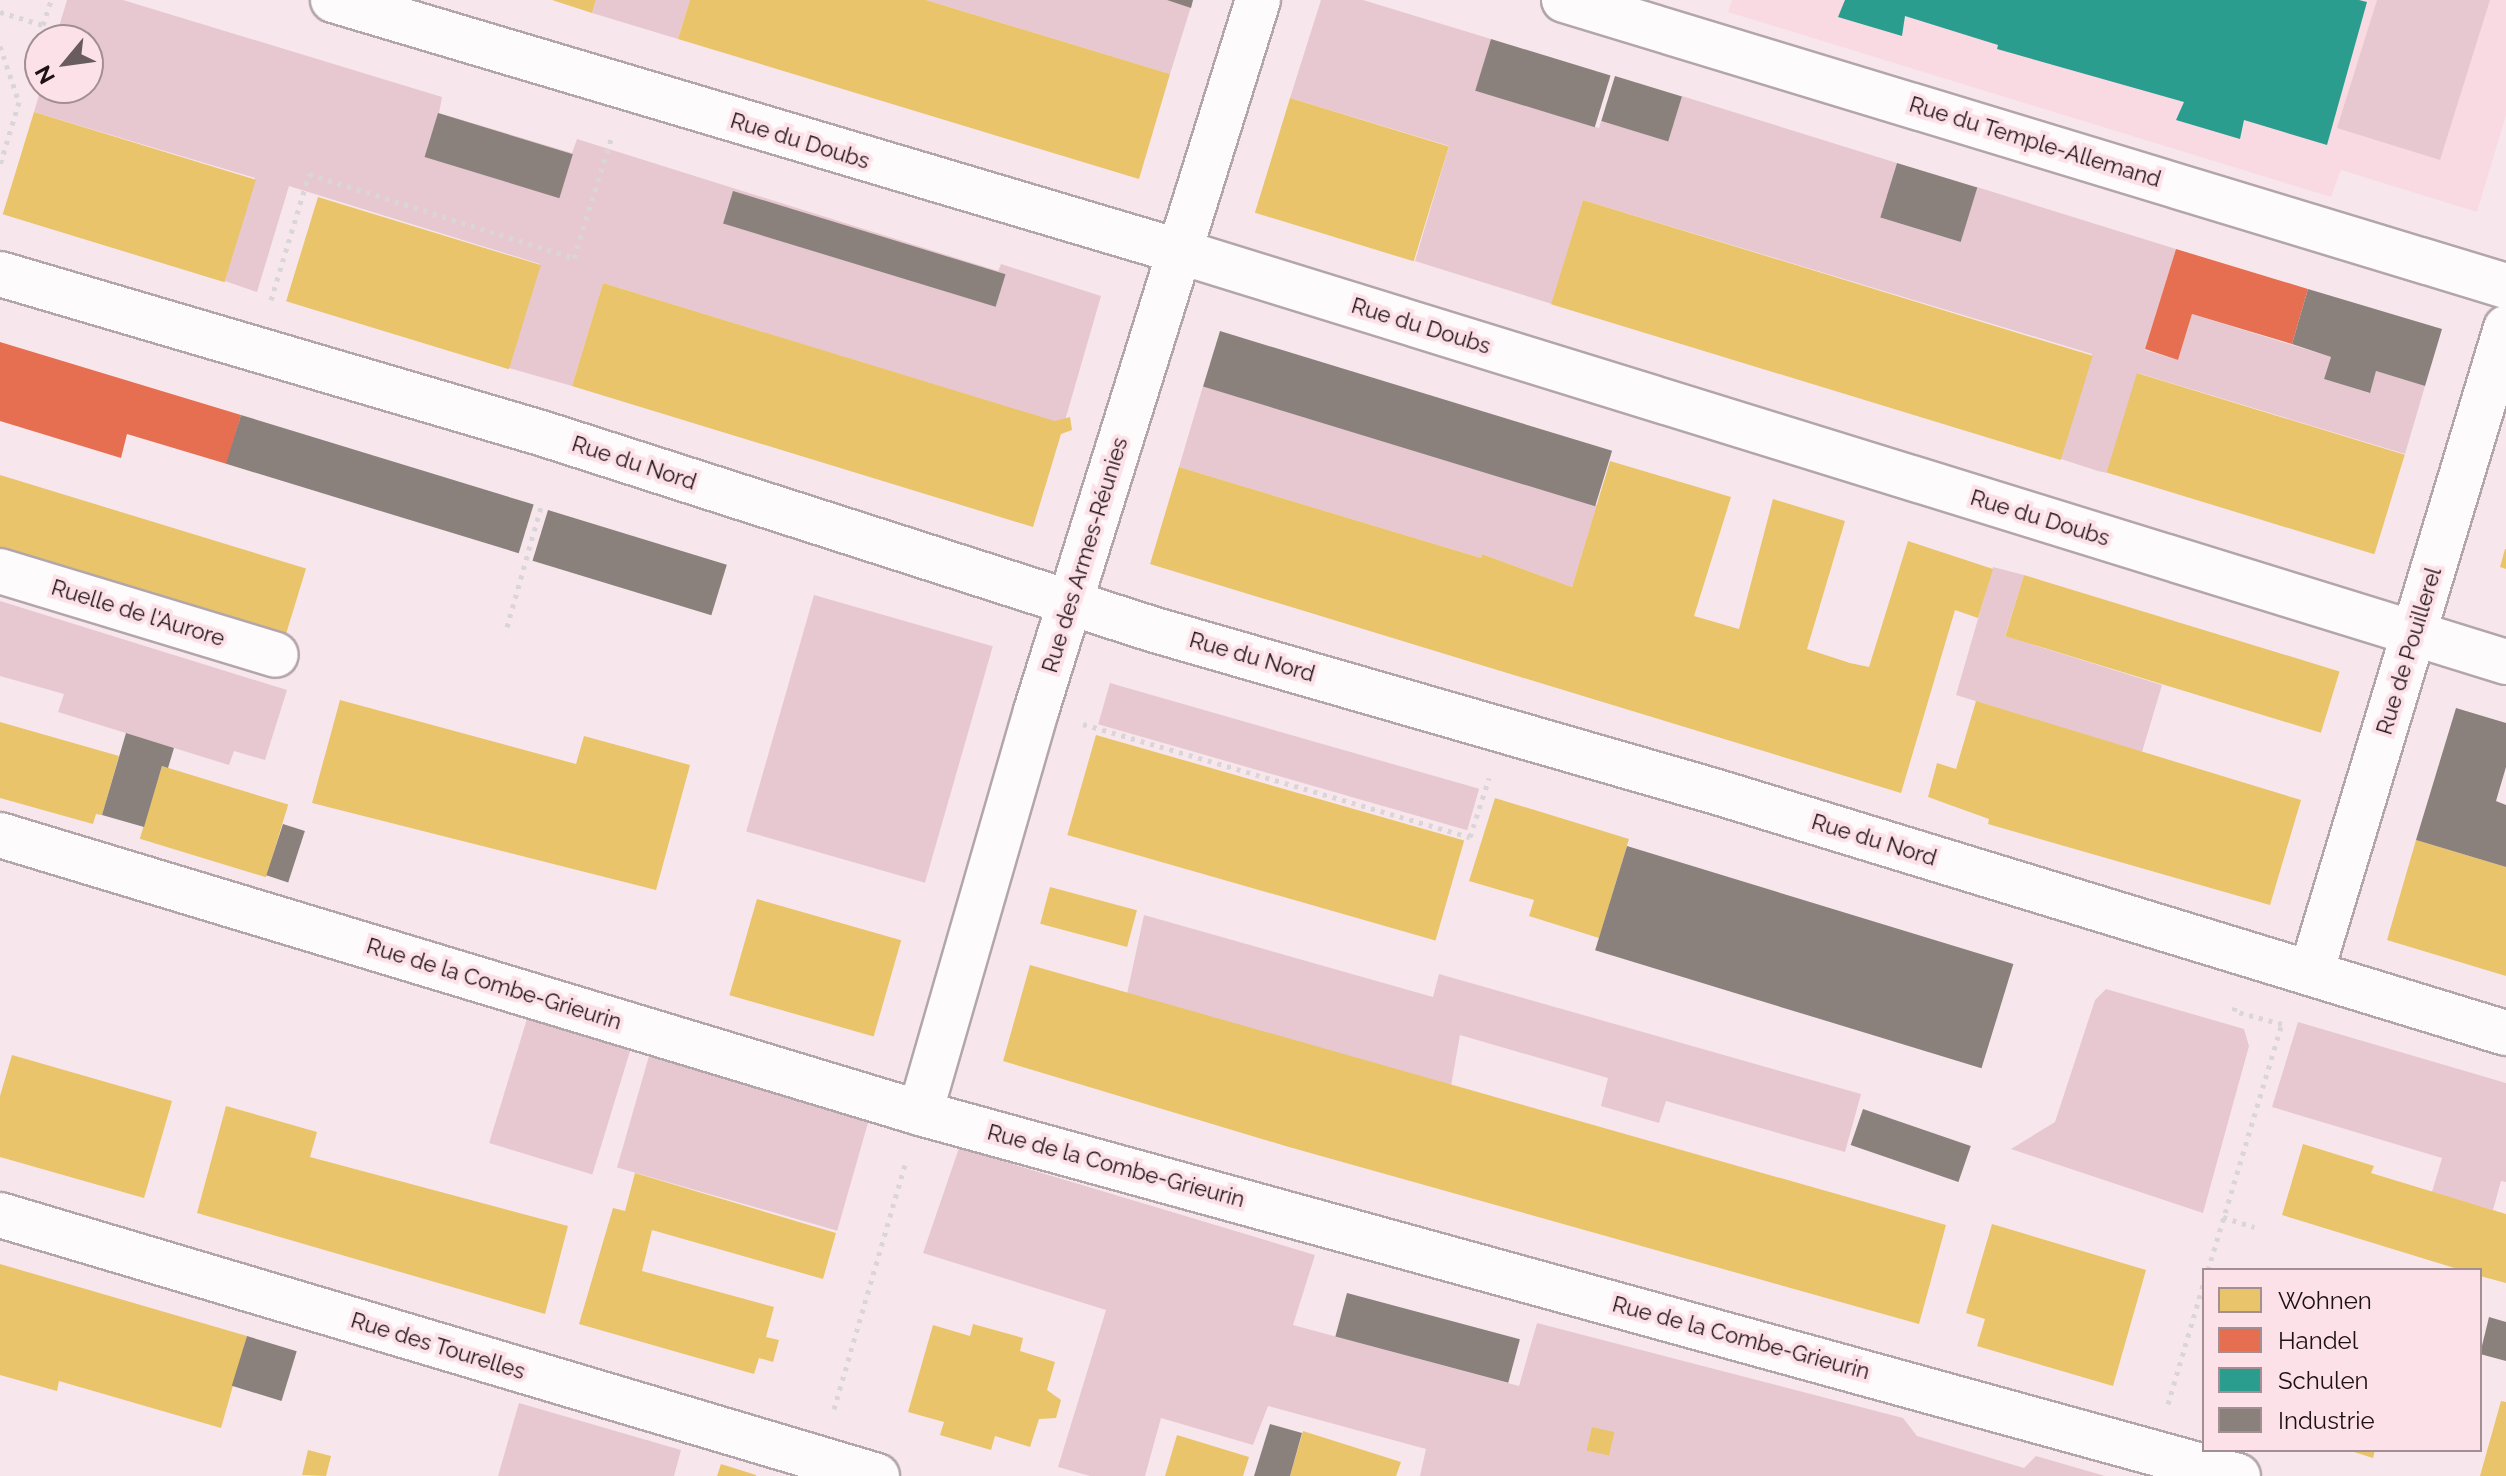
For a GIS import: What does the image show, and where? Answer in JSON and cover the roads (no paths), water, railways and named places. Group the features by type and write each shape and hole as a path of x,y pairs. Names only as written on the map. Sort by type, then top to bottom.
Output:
{"street":[{"name":"Rue du Doubs","path":"333,0 1181,252 2506,662"},
{"name":"Rue des Armes-Réunies","path":"915,1132 1069,604 1258,0"},
{"name":"Rue du Temple-Allemand","path":"1564,0 2506,286"},
{"name":"Rue du Nord","path":"0,274 541,433 1069,604 1717,792 2506,1033"},
{"name":"Rue de Pouillerel","path":"2311,973 2506,328"},
{"name":"Ruelle de l'Aurore","path":"0,571 276,655"},
{"name":"Rue de la Combe-Grieurin","path":"0,835 915,1132 2166,1466 2238,1476"},
{"name":"Rue des Tourelles","path":"0,1215 817,1468 877,1476"}]}
